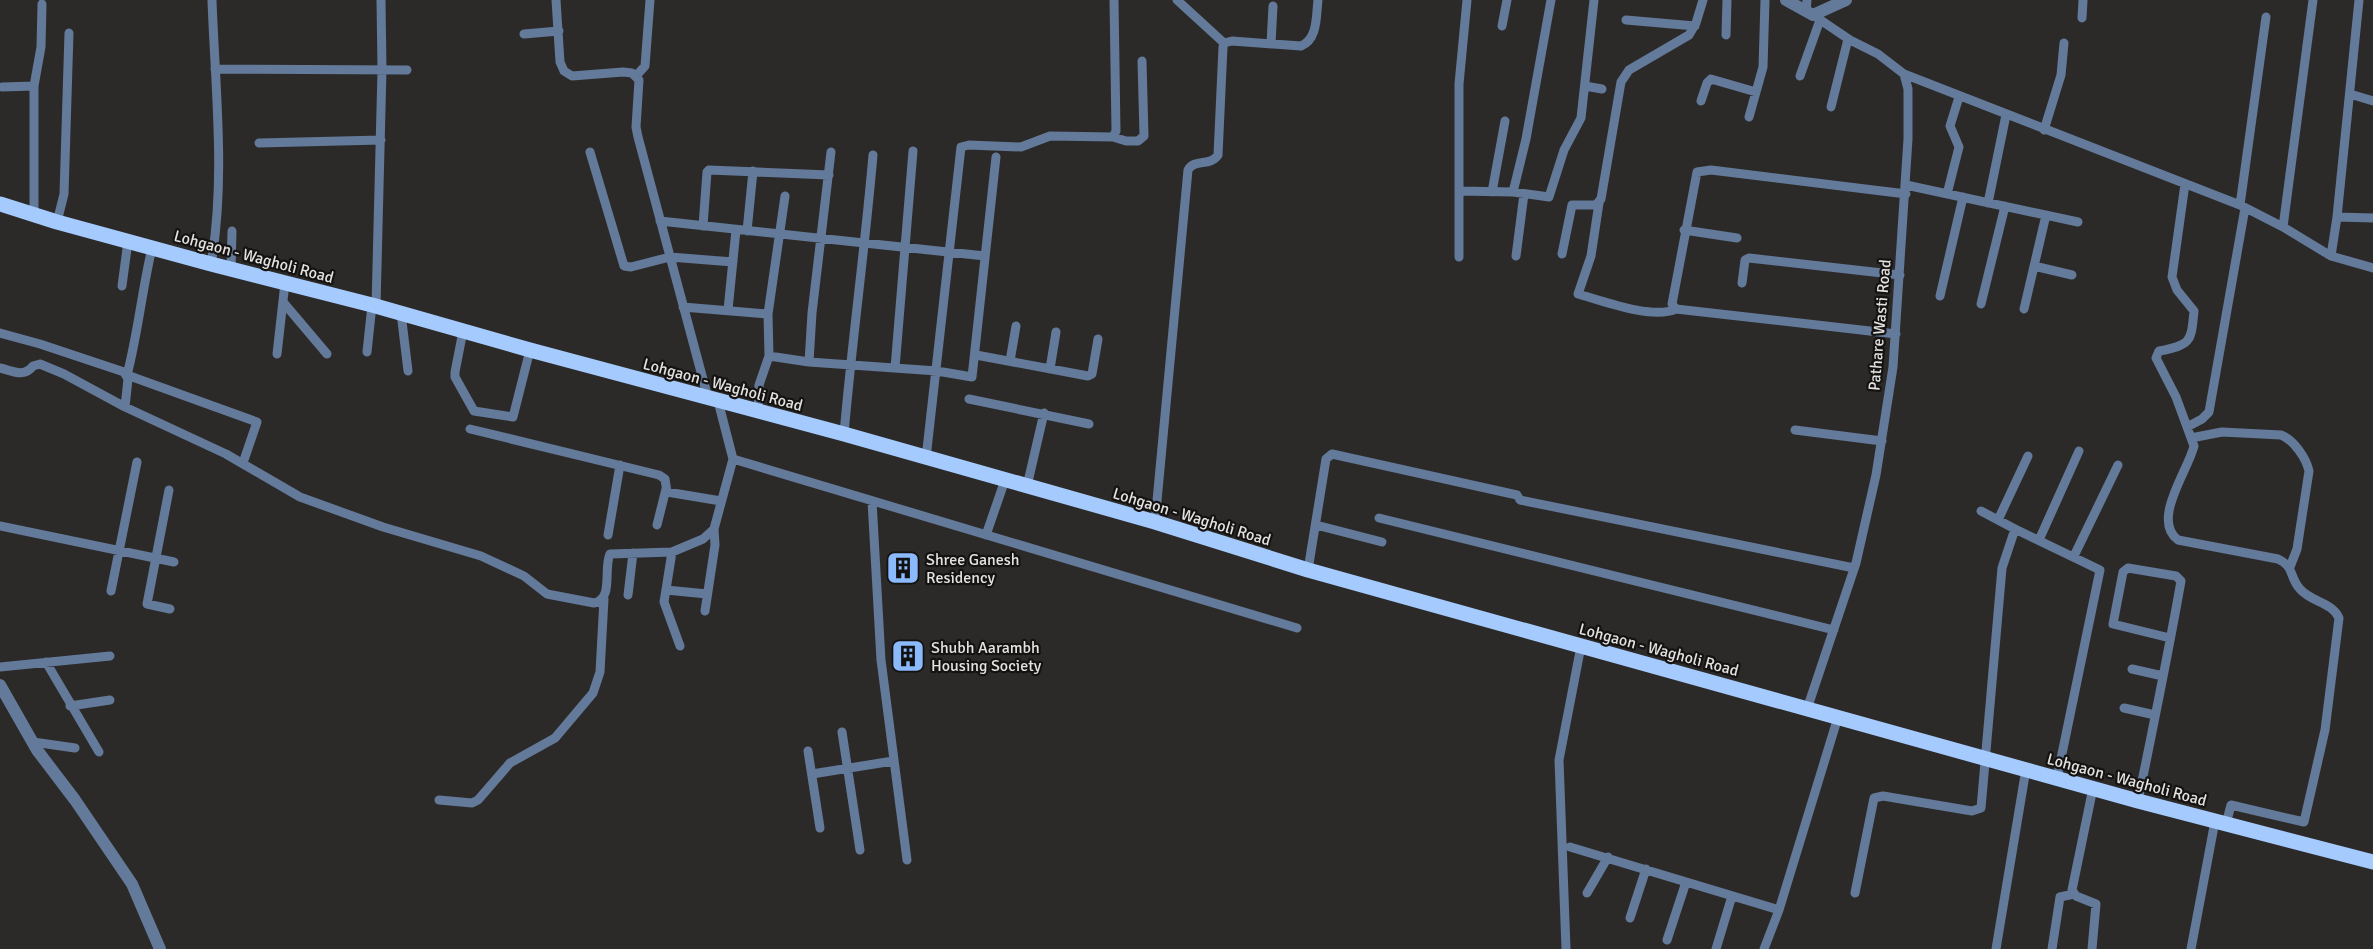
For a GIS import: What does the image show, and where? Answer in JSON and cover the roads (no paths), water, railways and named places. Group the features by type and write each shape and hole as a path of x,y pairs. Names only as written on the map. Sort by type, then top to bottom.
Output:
{"main road":[{"name":"Lohgaon - Wagholi Road","path":"0,204 231,270 374,306 844,434 1155,522 1308,570 2138,801 2373,862"}],"street":[{"path":"211,264 217,207 218,152 212,0"},
{"path":"367,352 374,306 381,140 381,0"},
{"path":"556,0 560,62 568,74 577,76 623,72 636,76"},
{"path":"636,76 645,66 650,0"},
{"path":"1113,137 1116,131 1114,0"},
{"path":"1177,0 1224,43"},
{"path":"1224,43 1232,41 1301,46 1310,41 1313,35 1318,0"},
{"path":"1460,257 1459,84 1467,0"},
{"path":"1502,26 1506,0"},
{"path":"1514,192 1551,0"},
{"path":"1459,191 1514,192 1549,197 1564,150 1581,118 1594,0"},
{"path":"1703,0 1695,26 1689,35 1629,70 1621,82 1599,203 1592,256 1578,294 1666,314 1676,309 1896,334"},
{"path":"1725,35 1727,0"},
{"path":"1749,117 1763,67 1765,0"},
{"path":"1786,0 1812,12 1848,39 1878,54 1904,74 2242,207 2283,227 2331,256 2373,268"},
{"path":"1812,12 1846,0"},
{"path":"2082,18 2083,0"},
{"path":"2283,227 2313,0"},
{"path":"2331,256 2359,0"},
{"path":"34,214 34,86 41,47 42,4"},
{"path":"1271,44 1273,6"},
{"path":"1800,76 1812,12"},
{"path":"2187,427 2202,419 2209,412 2242,207 2266,17"},
{"path":"1626,20 1695,26"},
{"path":"524,34 559,31"},
{"path":"57,222 64,194 69,33"},
{"path":"1831,108 1848,39"},
{"path":"1155,522 1188,170 1190,165 1211,162 1218,155 1224,43"},
{"path":"2044,130 2059,82 2064,43"},
{"path":"926,458 961,147 964,145 1021,147 1050,136 1113,137 1126,141 1138,141 1144,136 1142,61"},
{"path":"215,69 407,70"},
{"name":"Pathare Wasti Road","path":"1807,709 1854,568 1867,519 1882,441 1893,368 1906,190 1908,89 1904,74"},
{"path":"636,76 639,85 636,127 638,137 683,307 733,459 714,530 715,545 705,611"},
{"path":"1701,101 1707,82 1711,79 1756,92"},
{"path":"2,87 34,86"},
{"path":"1584,86 1602,89"},
{"path":"2350,94 2373,101"},
{"path":"1947,194 1959,147 1950,126 1959,97"},
{"path":"1988,203 2006,115"},
{"path":"1492,192 1505,121"},
{"path":"259,143 381,140"},
{"path":"895,368 913,151"},
{"path":"590,152 624,266 631,267 670,256 733,262"},
{"path":"809,362 812,313 831,152"},
{"path":"844,434 850,364 866,244 873,155"},
{"path":"770,356 809,362 937,371 972,377 996,157"},
{"path":"703,226 707,172 713,170 829,175"},
{"path":"1676,309 1672,304 1684,230 1694,176 1701,170 1947,194 2078,222"},
{"path":"747,231 753,171"},
{"path":"2185,184 2172,277 2177,290 2194,311 2191,336 2187,343 2159,351 2156,358 2176,397 2194,446 2177,483 2168,522 2172,536 2178,540 2278,559 2290,567"},
{"path":"1516,256 1524,194"},
{"path":"758,411 759,385 770,356 768,314 785,196"},
{"path":"1940,296 1963,197"},
{"path":"1562,254 1572,205 1599,203"},
{"path":"1981,304 2005,206"},
{"path":"2024,309 2046,215"},
{"path":"2337,217 2373,218"},
{"path":"660,221 985,256"},
{"path":"728,310 736,230"},
{"path":"1684,230 1737,238"},
{"path":"231,270 232,231"},
{"path":"122,286 128,241"},
{"path":"125,407 127,375 136,341 142,287 152,248"},
{"path":"1742,283 1745,260 1749,258 1900,275"},
{"path":"2034,266 2072,275"},
{"path":"277,354 285,283"},
{"path":"283,302 327,354"},
{"path":"683,307 768,314"},
{"path":"400,313 408,371"},
{"path":"1010,361 1016,326"},
{"path":"463,331 455,377 474,411 513,417 530,350"},
{"path":"1050,369 1056,332"},
{"path":"0,333 117,369 127,375 257,422 243,463"},
{"path":"976,355 1090,376 1098,339"},
{"path":"0,368 22,374 39,364 64,374 125,407 243,463 300,497 383,527 481,556 524,576 547,594 594,603 604,599"},
{"path":"969,399 1089,424"},
{"path":"1027,486 1044,413"},
{"path":"470,429 663,476 666,489 657,525"},
{"path":"1795,430 1882,441"},
{"path":"2191,438 2222,432 2288,437 2305,460 2308,471 2297,549 2290,567 2295,583 2300,589 2331,608 2339,618 2325,730 2304,822 2231,805 2220,823 2191,949"},
{"path":"2038,540 2079,451"},
{"path":"1308,570 1326,459 1332,454 1517,495 1520,500 1854,568"},
{"path":"1998,520 2028,456"},
{"path":"733,459 1297,628"},
{"path":"111,591 137,462"},
{"path":"608,536 620,465"},
{"path":"2074,556 2118,465"},
{"path":"986,535 1005,480"},
{"path":"666,489 671,494 721,501"},
{"path":"169,490 147,604 170,609"},
{"path":"872,501 881,660 907,860"},
{"path":"1981,511 2100,570 2057,778"},
{"path":"1379,518 1833,630"},
{"path":"1316,525 1382,542"},
{"path":"0,526 174,562"},
{"path":"1855,893 1874,798 1883,796 1976,812 1983,804 1984,758 2002,568 2015,529"},
{"path":"439,800 472,803 478,800 510,764 555,738 593,693 600,672 608,556 613,553 672,552 698,542 714,530"},
{"path":"672,552 665,607 680,646"},
{"path":"628,595 633,553"},
{"path":"2138,801 2163,676 2170,638 2180,579 2128,568 2124,572 2113,624 2170,638"},
{"path":"666,590 707,594"},
{"path":"1566,949 1559,760 1581,646"},
{"path":"0,667 110,656"},
{"path":"46,662 99,752"},
{"path":"2132,669 2163,676"},
{"path":"0,685 33,742 132,884 160,949"},
{"path":"70,706 110,700"},
{"path":"2124,708 2155,716"},
{"path":"1764,949 1779,910 1838,717"},
{"path":"842,732 860,849"},
{"path":"33,742 75,748"},
{"path":"808,751 820,828"},
{"path":"812,774 893,761"},
{"path":"1996,949 2026,769"},
{"path":"2074,894 2073,885 2093,788"},
{"path":"1570,847 1779,910"},
{"path":"1587,893 1608,857"},
{"path":"1630,918 1646,869"},
{"path":"1667,940 1686,882"},
{"path":"2052,949 2060,897 2074,894 2096,904 2092,949"},
{"path":"1716,949 1732,896"}],"place":[{"name":"Shree Ganesh Residency","path":"903,568"},
{"name":"Shubh Aarambh Housing Society","path":"908,656"}]}
